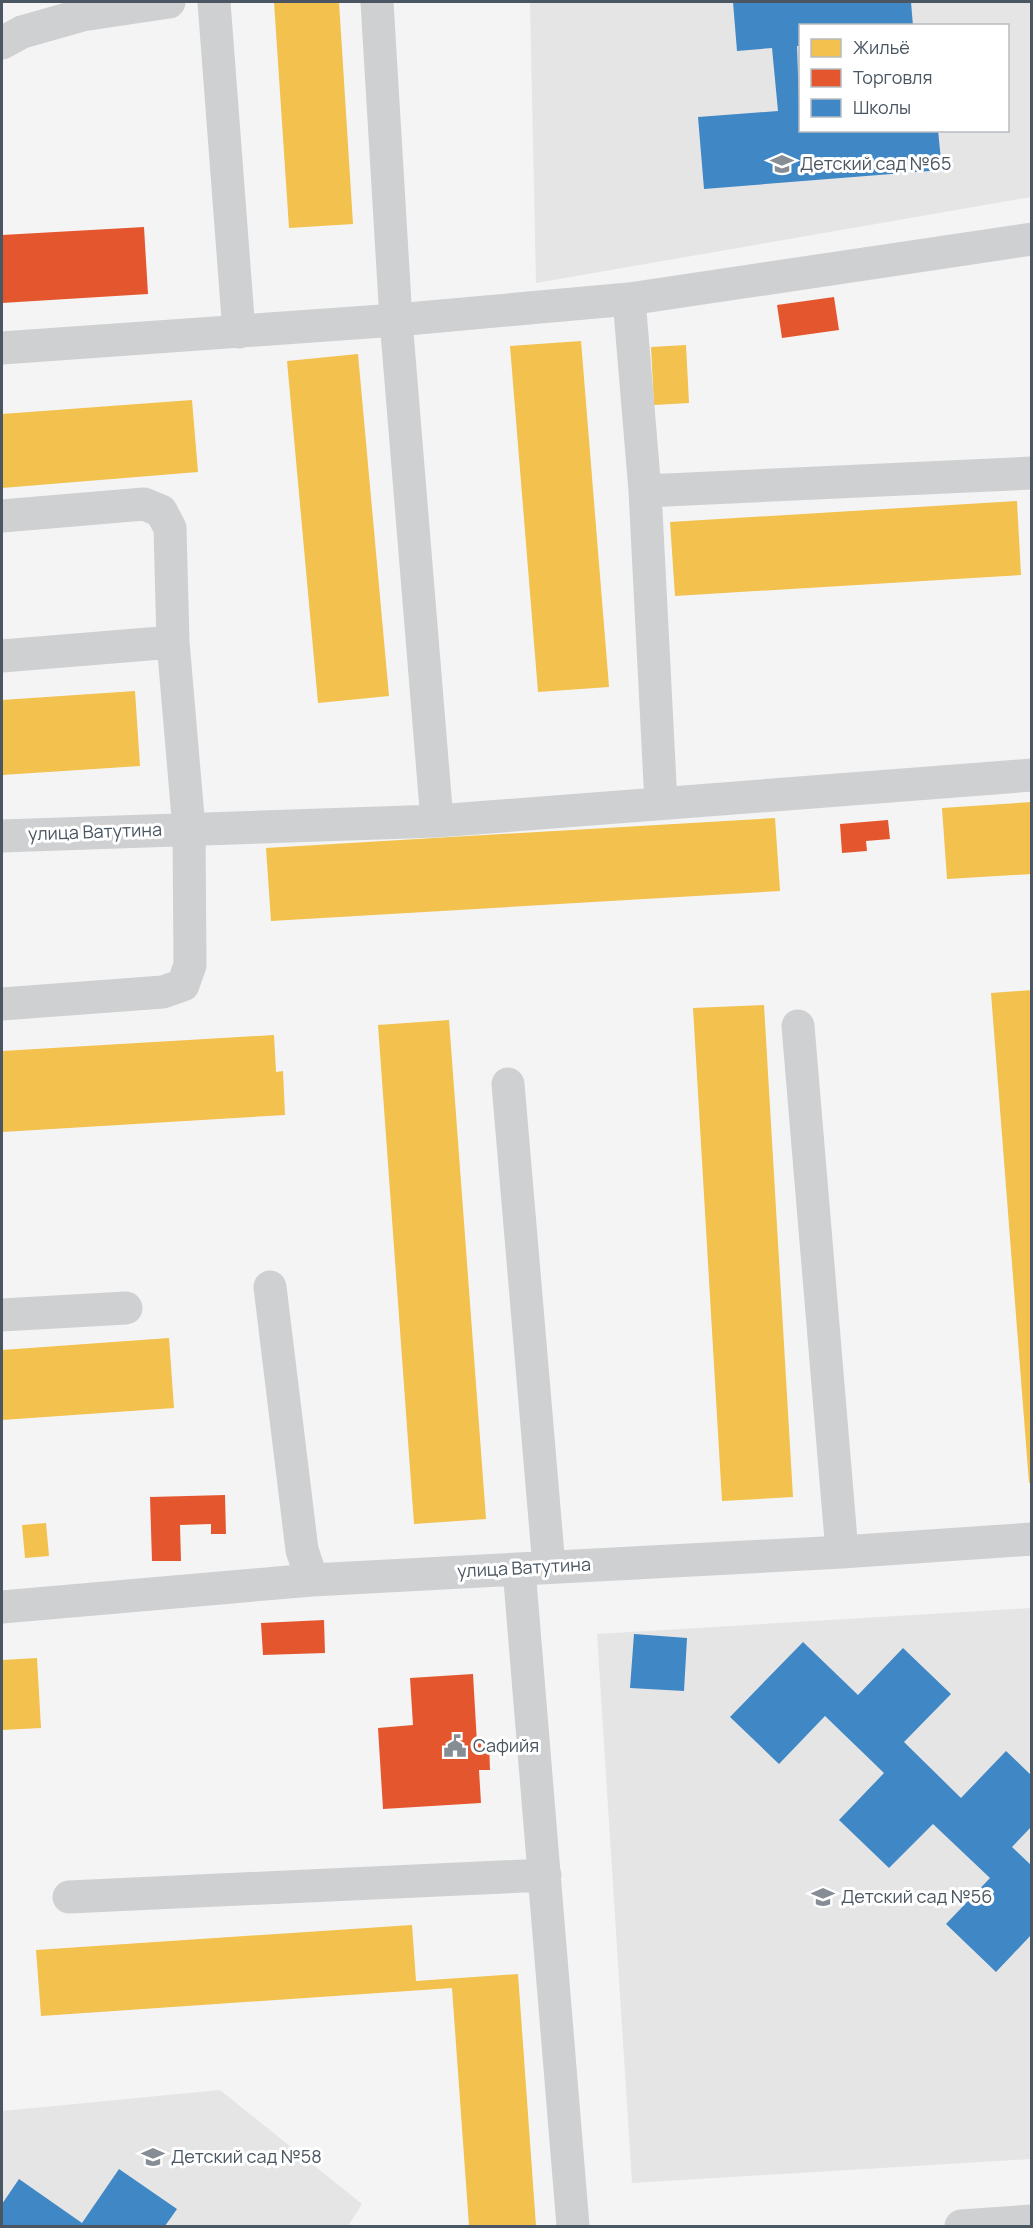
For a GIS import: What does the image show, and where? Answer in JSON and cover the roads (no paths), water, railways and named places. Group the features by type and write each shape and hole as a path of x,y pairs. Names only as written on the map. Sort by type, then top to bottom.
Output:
{"street":[{"path":"2,43 22,32 82,15 169,2"},
{"path":"214,2 239,332"},
{"path":"377,2 396,320 436,821"},
{"path":"2,348 396,320 629,298 1032,239"},
{"path":"629,298 645,491 661,803"},
{"path":"645,491 1032,473"},
{"path":"2,516 144,504 160,511 170,528 173,642 189,829 190,965 183,985 163,992 2,1004"},
{"path":"2,656 173,642"},
{"name":"улица Ватутина","path":"2,836 436,821 1032,775"},
{"path":"798,1026 842,1552"},
{"path":"508,1084 534,1568 545,1875 573,2226"},
{"path":"270,1287 302,1550 312,1580"},
{"path":"2,1315 126,1308"},
{"name":"улица Ватутина","path":"2,1607 312,1580 842,1552 1032,1539"},
{"path":"69,1897 545,1875"},
{"path":"961,2226 1032,2221"}],"place":[{"name":"Детский сад №65","path":"782,164"},
{"name":"Сафийя","path":"455,1746"},
{"name":"Детский сад №56","path":"823,1897"},
{"name":"Детский сад №58","path":"153,2157"}]}
